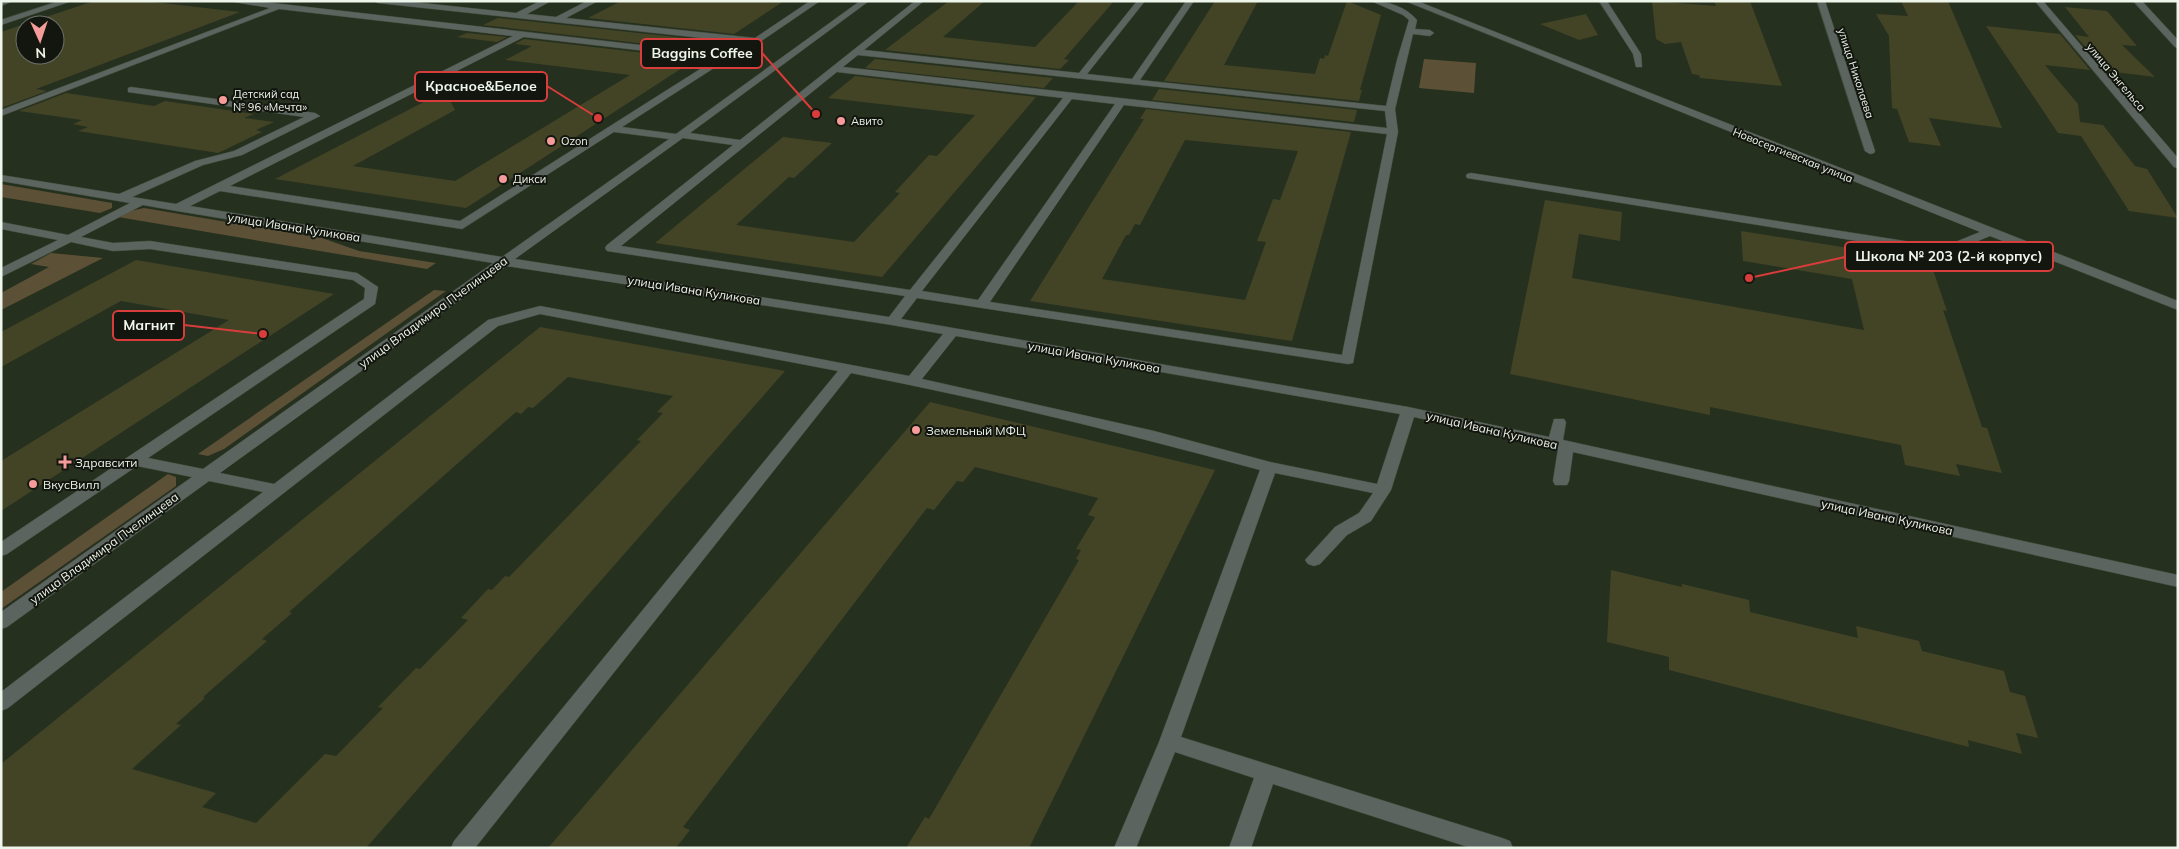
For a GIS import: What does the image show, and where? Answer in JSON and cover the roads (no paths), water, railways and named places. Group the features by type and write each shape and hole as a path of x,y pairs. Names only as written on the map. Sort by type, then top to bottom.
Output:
{"street":[{"path":"1,4 9,1"},
{"path":"1,23 68,1"},
{"path":"217,187 462,225 725,57 232,1"},
{"path":"378,1 758,41 816,1"},
{"path":"517,16 547,1"},
{"path":"557,20 594,1"},
{"name":"улица Владимира Пчелинцева","path":"1,622 680,136 865,1"},
{"path":"920,1 612,248 1348,360 1393,132 1390,109 1413,20 1406,13 1375,1"},
{"path":"1081,76 1141,1"},
{"path":"1134,82 1190,1"},
{"name":"Новосергиевская улица","path":"1409,1 2178,306"},
{"path":"1603,1 1637,54 1639,65"},
{"name":"улица Николаева","path":"1821,1 1870,151"},
{"name":"улица Энгельса","path":"2039,1 2178,165"},
{"path":"2137,1 2178,45"},
{"path":"1,113 280,7"},
{"path":"1410,31 1430,33"},
{"path":"177,208 523,34"},
{"path":"857,52 1390,109"},
{"path":"835,69 1393,132"},
{"path":"120,198 198,163 238,153 315,116 131,90"},
{"path":"892,321 1070,95"},
{"path":"982,304 1122,101"},
{"path":"613,129 742,143"},
{"path":"1471,176 1944,251 1989,232"},
{"name":"улица Ивана Куликова","path":"1,178 505,261 892,321 1408,411 2178,581"},
{"path":"1,273 141,202"},
{"path":"1,225 113,247 150,244 347,275 357,277 372,287 370,301 1,550"},
{"path":"1,703 493,324 540,310 913,381 1154,436 1269,467 1383,490"},
{"path":"913,381 952,332"},
{"path":"462,848 848,368"},
{"path":"1314,560 1341,531 1365,517 1383,490 1408,411"},
{"path":"1559,422 1561,481"},
{"path":"134,460 277,490"},
{"path":"1125,848 1169,742 1269,467"},
{"path":"1169,742 1502,848"},
{"path":"1240,848 1266,772"}],"place":[{"name":"Детский сад № 96 «Мечта»","path":"223,100"},
{"name":"Baggins Coffee","path":"816,114"},
{"name":"Красное&Белое","path":"598,118"},
{"name":"Авито","path":"841,121"},
{"name":"Ozon","path":"551,141"},
{"name":"Дикси","path":"503,179"},
{"name":"Школа № 203 (2-й корпус)","path":"1749,278"},
{"name":"Магнит","path":"263,334"},
{"name":"Земельный МФЦ","path":"916,430"},
{"name":"Здравсити","path":"65,462"},
{"name":"ВкусВилл","path":"33,484"}]}
